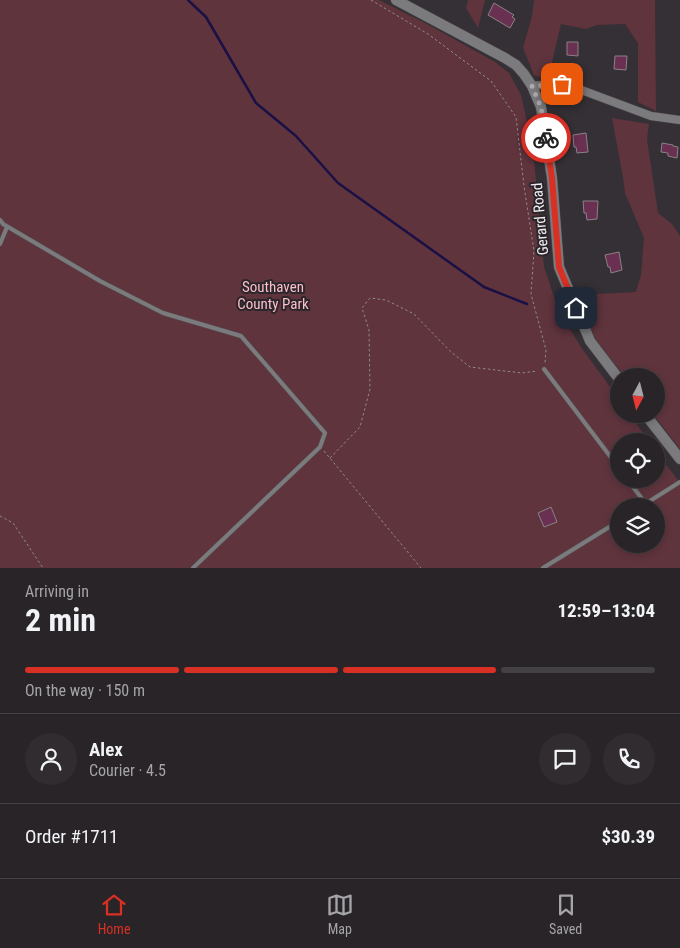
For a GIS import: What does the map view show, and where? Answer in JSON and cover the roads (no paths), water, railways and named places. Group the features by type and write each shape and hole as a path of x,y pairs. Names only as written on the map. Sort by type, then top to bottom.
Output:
{"street":[{"name":"Gerard Road","path":"396,0 505,58 516,65 532,86 541,107 552,178 559,267 590,341 611,368"},
{"path":"532,86 568,84 651,116 680,120"},
{"path":"652,423 680,459"}],"lane":[{"path":"0,220 3,224 100,281 163,313 240,336 325,433 320,447 193,568"},
{"path":"0,244 7,226"},
{"path":"544,369 610,456"},
{"path":"655,498 680,482"},
{"path":"543,568 610,527"}],"waterway":[{"path":"188,0 206,17 256,103 296,136 338,183 484,287 527,304"}],"park label":[{"name":"Southaven County Park","path":"273,296"}]}
